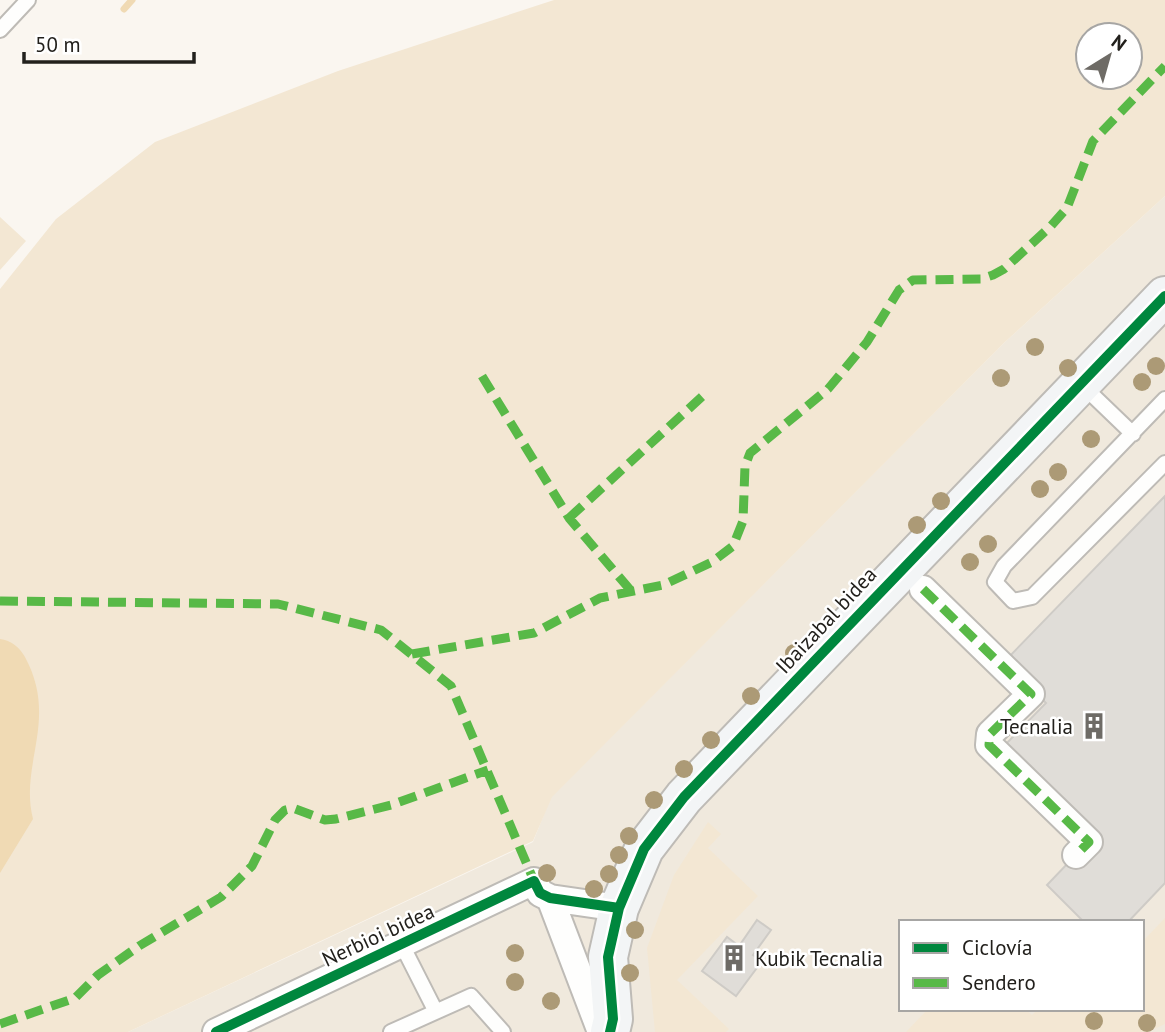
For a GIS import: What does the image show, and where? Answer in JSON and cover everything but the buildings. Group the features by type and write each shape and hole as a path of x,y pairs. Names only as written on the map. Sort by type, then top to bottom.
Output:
{"street":[{"name":"Ibaizabal bidea","path":"611,1029 608,957 619,908 644,849 684,797 1165,296"},
{"path":"923,589 1031,694 990,734 989,745 1089,842 1076,855"},
{"name":"Nerbioi bidea","path":"216,1032 534,881 540,893 550,898"},
{"path":"550,898 619,908"},
{"path":"550,898 611,1029"}],"lane":[{"path":"0,30 28,0"},
{"path":"1080,383 1133,434"},
{"path":"1165,399 1004,566 995,582 1013,601 1031,597 1165,463"},
{"path":"402,945 435,1010"},
{"path":"391,1032 471,996 503,1032"}],"shaded area":[{"path":"554,0 1165,0 1165,196 1005,342 552,797 533,841 128,1032 0,1032 0,289 56,219 155,142 338,71"},
{"path":"1165,196 1165,1032 128,1032 533,842 551,797 1005,342"},
{"path":"0,217 26,241 0,270"},
{"path":"0,639 15,645 25,657 35,680 39,721 31,779 33,819 0,873"},
{"path":"708,822 721,834 708,848 758,896 677,980 729,1029 726,1032 655,1032 647,948 674,875"},
{"path":"1165,918 1165,1024 1148,1032 906,1032 926,1011 1027,1011 1032,1015 1036,1011 1144,1011 1144,940"}],"waterway":[{"path":"124,9 132,0"}],"marked path":[{"path":"412,654 534,633 600,598 663,585 712,562 733,546 743,521 745,466 750,453 828,389 867,342 899,290 913,280 981,279 993,275 1004,269 1050,227 1067,208 1093,141 1165,66"},
{"path":"482,376 569,518 632,592"},
{"path":"569,518 706,393"},
{"path":"923,589 1031,694 990,734 989,745 1089,842 1076,855"},
{"path":"0,601 278,604 381,630 451,686 534,881"},
{"path":"0,1024 75,998 98,975 139,946 221,897 252,866 275,820 285,810 293,808 325,820 336,819 391,805 488,770"}],"cycle path":[{"path":"610,1032 613,1019 608,957 619,908 644,849 684,797 1165,296"},
{"path":"216,1032 534,881 540,893 550,898 619,908"}],"place":[{"name":"Tecnalia","path":"1094,726"},
{"name":"Kubik Tecnalia","path":"734,958"}]}
